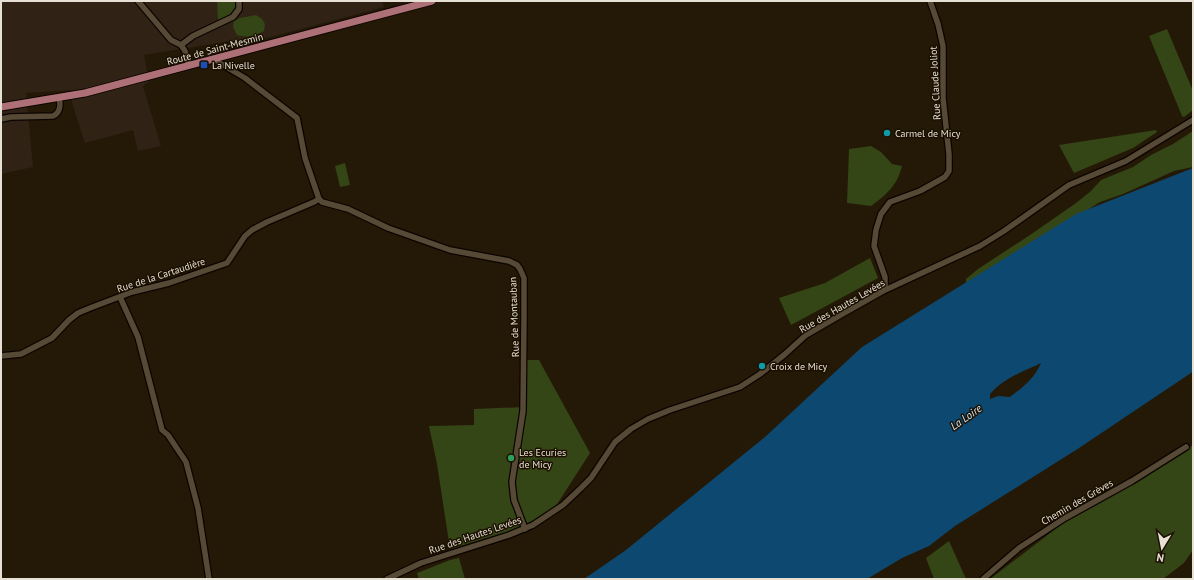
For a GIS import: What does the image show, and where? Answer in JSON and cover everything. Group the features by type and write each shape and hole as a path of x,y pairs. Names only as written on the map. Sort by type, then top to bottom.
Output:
{"main road":[{"name":"Route de Saint-Mesmin","path":"1,107 85,93 432,1"}],"street":[{"path":"138,1 171,40 181,45 185,51 189,66"},
{"path":"181,45 193,36 233,17 239,9 239,1"},
{"name":"Rue Claude Joliot","path":"884,291 885,277 874,246 876,230 881,214 890,202 920,191 945,177 949,171 949,154 943,98 943,46 938,24 930,1"},
{"path":"216,59 218,62 245,78 297,118 305,158 319,199"},
{"path":"1,119 10,117 53,116 59,111 59,98"},
{"name":"Rue des Hautes Levées","path":"387,579 421,563 533,525 562,505 582,488 591,478 615,442 631,429 670,410 740,387 760,374 806,335 884,291 980,246 1070,185 1127,161 1193,120"},
{"name":"Rue de la Cartaudière","path":"1,356 21,354 52,338 78,313 132,292 169,282 227,263 245,236 252,230 319,199"},
{"name":"Rue de Montauban","path":"319,199 348,209 388,228 445,248 467,254 509,261 517,265 520,269 524,278 523,411 512,482 514,500 525,528"},
{"path":"120,297 138,337 162,430 168,435 186,462 198,508 209,579"},
{"name":"Chemin des Grèves","path":"982,579 1019,548 1065,518 1132,481 1186,447"}],"shaded area":[{"path":"1,1 382,1 384,7 255,41 230,41 144,55 149,81 143,86 161,146 138,151 133,130 85,143 72,103 71,90 26,93 33,167 1,174"}],"green space":[{"path":"217,1 236,1 234,11 222,21 218,19"},
{"path":"256,15 262,19 265,24 264,31 251,36 237,35 233,27 234,21 240,18"},
{"path":"1167,29 1193,91 1193,110 1184,117 1182,116 1149,36"},
{"path":"1156,130 1157,132 1133,148 1074,173 1059,145"},
{"path":"1193,131 1193,167 1174,171 1123,194 1100,202 966,287 966,279 978,269 1076,203 1091,191 1101,180 1133,167"},
{"path":"871,146 881,152 892,164 902,166 900,173 894,185 871,206 847,203 849,149"},
{"path":"345,163 350,185 340,187 335,166"},
{"path":"870,258 878,278 791,325 779,298 825,283"},
{"name":"Les Ecuries de Micy","path":"525,360 539,360 590,453 554,509 518,529 450,549 437,464 429,426 474,425 474,409 525,407"},
{"path":"1193,445 1193,550 1184,563 1163,579 990,579 1062,524 1138,481"},
{"path":"949,541 966,579 934,579 926,558"},
{"path":"459,558 465,579 419,579 417,573"}],"water":[{"name":"La Loire","path":"1193,168 1193,371 1191,373 1076,450 955,526 929,546 902,558 867,579 584,579 626,550 765,437 862,347 1076,214","holes":["1041,363 1028,382 1010,397 998,396 990,399 990,394 1007,379"]}],"place":[{"name":"La Nivelle","path":"204,65"},
{"name":"Carmel de Micy","path":"887,133"},
{"name":"Croix de Micy","path":"762,366"},
{"name":"Les Ecuries de Micy","path":"511,458"}]}
